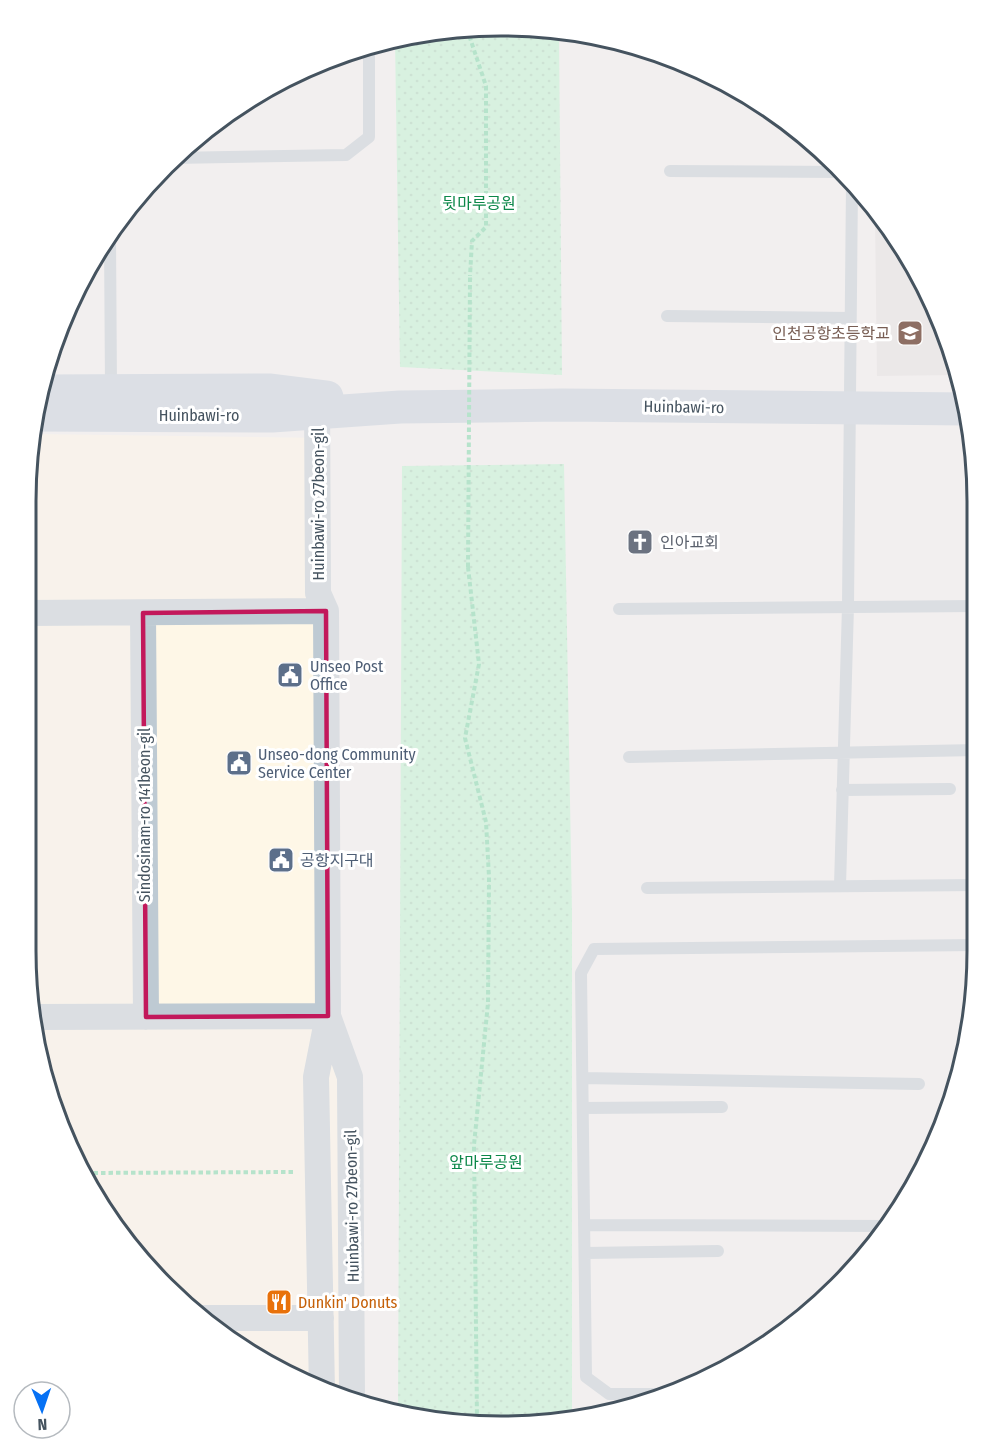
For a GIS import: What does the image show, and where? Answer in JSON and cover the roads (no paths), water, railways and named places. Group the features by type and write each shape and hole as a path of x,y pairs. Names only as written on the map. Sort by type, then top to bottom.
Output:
{"street":[{"name":"Huinbawi-ro","path":"50,391 271,390 324,405"},
{"name":"Huinbawi-ro","path":"44,415 272,416 324,405 958,409"},
{"name":"Huinbawi-ro 27beon-gil","path":"322,1380 316,1077 328,1016 326,610 333,593 324,405"},
{"path":"36,613 326,610"},
{"name":"Sindosinam-ro 141beon-gil","path":"143,613 146,1017"},
{"name":"Huinbawi-ro 27beon-gil","path":"328,1016 350,1077 352,1391"},
{"path":"41,1017 328,1016"},
{"path":"216,1318 321,1318"}],"lane":[{"path":"188,158 346,155 369,137 369,56"},
{"path":"670,171 831,172"},
{"path":"840,886 848,606 852,196"},
{"path":"110,249 111,391"},
{"path":"667,316 850,318"},
{"path":"619,609 967,606"},
{"path":"629,757 967,750"},
{"path":"842,790 950,789"},
{"path":"647,888 967,885"},
{"path":"641,1394 609,1394 586,1377 581,973 594,949 967,945"},
{"path":"583,1078 919,1084"},
{"path":"583,1108 722,1107"},
{"path":"584,1225 877,1226"},
{"path":"585,1253 718,1251"}],"place":[{"name":"인천공항초등학교","path":"910,333"},
{"name":"인아교회","path":"640,542"},
{"name":"Unseo Post Office","path":"290,675"},
{"name":"Unseo-dong Community Service Center","path":"239,763"},
{"name":"공항지구대","path":"281,860"},
{"name":"Dunkin' Donuts","path":"279,1302"}],"park label":[{"name":"뒷마루공원","path":"479,203"},
{"name":"앞마루공원","path":"486,1162"}]}
